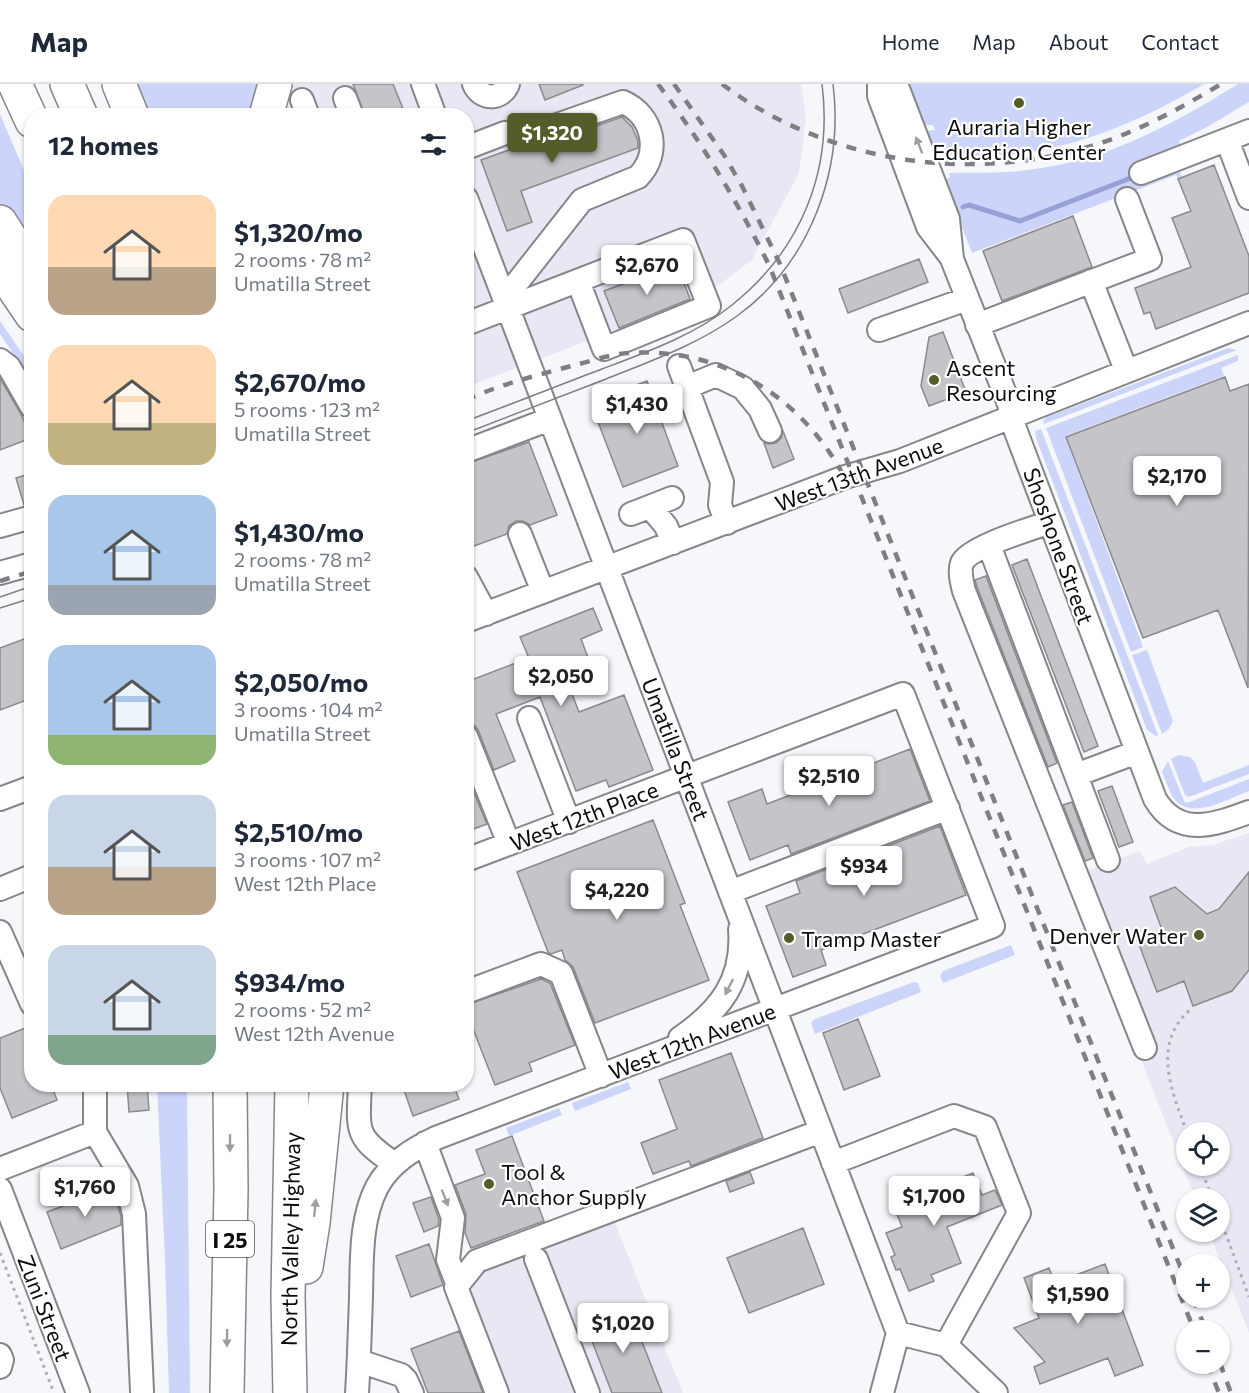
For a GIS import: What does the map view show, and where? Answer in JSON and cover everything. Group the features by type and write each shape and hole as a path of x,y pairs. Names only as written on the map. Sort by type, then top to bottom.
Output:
{"highway":[{"path":"15,84 26,108"},
{"path":"67,84 78,108"},
{"path":"119,84 129,108"},
{"path":"280,108 295,100"},
{"path":"0,222 24,260"},
{"path":"0,268 24,303"},
{"path":"0,300 24,329"},
{"name":"I 25","path":"227,1393 231,1190 230,1092"},
{"name":"North Valley Highway","path":"290,1381 288,1296 292,1092"},
{"path":"290,1381 313,1222 326,1092"}],"street":[{"path":"423,84 432,108"},
{"path":"474,84 480,94 492,97 503,93 508,84"},
{"name":"Shoshone Street","path":"879,84 879,96 928,227 951,259 1010,404 1015,429 1155,799 1166,815 1181,823 1192,825 1215,823 1249,812"},
{"name":"Shoshone Street","path":"892,84 897,89 948,219 951,259"},
{"path":"474,144 505,133 543,130 623,102 631,105 642,116 651,135 651,154 639,177 582,200 507,303"},
{"path":"1141,173 1249,131"},
{"path":"1227,140 1249,198"},
{"path":"976,325 1150,259 1127,199"},
{"name":"Umatilla Street","path":"474,218 898,1333"},
{"path":"474,320 507,303 578,281 683,240 710,306 604,349 578,281"},
{"path":"1091,281 1126,370"},
{"path":"879,330 967,299"},
{"name":"West 13th Avenue","path":"476,618 845,477 900,461 1249,323"},
{"path":"0,360 9,367 24,393"},
{"path":"679,366 722,482 720,505 727,523"},
{"path":"687,387 717,375 743,388 760,409 770,431"},
{"path":"474,448 550,419"},
{"path":"672,498 640,511 666,526 673,543"},
{"path":"0,526 24,519"},
{"path":"1050,522 973,551 962,563 961,579 1145,1047"},
{"path":"520,534 543,592"},
{"path":"989,545 1108,860"},
{"path":"0,573 24,566"},
{"name":"West 12th Place","path":"474,857 903,694 948,808"},
{"path":"529,718 569,822"},
{"path":"1076,775 1137,752"},
{"path":"474,756 509,844"},
{"path":"0,799 24,790"},
{"path":"653,1056 706,1019 731,986 740,959 741,944 734,901 948,808"},
{"name":"West 12th Avenue","path":"357,1393 366,1223 377,1187 395,1164 425,1143 993,926 948,808"},
{"path":"1,884 24,878"},
{"path":"0,932 24,986"},
{"path":"474,989 541,964 561,973 601,1076"},
{"path":"95,1092 95,1132 127,1186 134,1214 142,1391"},
{"path":"360,1092 359,1116 362,1133 372,1149 395,1164"},
{"path":"833,1163 954,1116 985,1127 1019,1213 946,1345"},
{"path":"497,1393 456,1287 477,1261 821,1131"},
{"path":"0,1169 95,1132"},
{"path":"425,1143 453,1218 448,1260 458,1285"},
{"name":"Zuni Street","path":"0,1189 74,1392"},
{"path":"537,1259 588,1393"},
{"path":"882,1393 898,1333 946,1345 996,1393"},
{"path":"0,1355 2,1360 0,1367"},
{"path":"358,1361 401,1375 412,1393"}],"path":[{"path":"1184,1122 1167,1070 1167,1054 1172,1033 1182,1017 1190,1010"},
{"path":"1229,1242 1249,1297"},
{"path":"0,1253 54,1393"}],"shaded area":[{"path":"131,84 257,84 250,108 140,108"},
{"path":"290,84 801,84 806,119 799,173 752,260 704,296 474,384 474,108 282,108"},
{"name":"Auraria Higher Education Center","path":"907,84 1204,84 1133,121 1056,147 1003,155 934,155 925,131 935,130 933,125 923,125"},
{"path":"1238,84 1249,84 1249,102 1179,141 1182,178 1178,179 1176,175 972,253 944,180 950,177 949,173 1017,171 1084,159 1163,127"},
{"path":"0,114 24,171 24,243 0,204"},
{"path":"0,321 24,356 24,370 0,334"},
{"path":"1228,348 1237,350 1044,424 1043,420 1047,417"},
{"path":"1238,355 1238,361 1221,368 1224,376 1065,436 1143,647 1131,652 1046,428"},
{"path":"1041,429 1158,735 1156,736 1147,730 1036,438 1035,431"},
{"path":"1147,650 1173,721 1169,729 1162,734 1132,655"},
{"path":"1179,755 1190,757 1195,762 1203,783 1249,765 1249,774 1189,797 1185,795 1171,759"},
{"path":"1168,761 1184,801 1187,803 1249,779 1249,791 1208,807 1187,807 1178,803 1171,794 1162,772"},
{"name":"Denver Water","path":"1249,833 1249,1333 1230,1285 1230,1254 1218,1254 1213,1242 1230,1242 1230,1188 1191,1188 1186,1176 1230,1176 1230,1122 1176,1122 1176,1149 1070,877 1140,851 1147,864 1189,847 1213,845"},
{"path":"1011,945 1015,955 943,983 940,976 943,971"},
{"path":"914,982 918,983 921,992 815,1034 811,1023 815,1019"},
{"path":"628,1082 631,1089 575,1111 572,1103"},
{"path":"157,1092 187,1092 190,1393 169,1393"},
{"path":"559,1108 562,1115 509,1136 506,1128"},
{"path":"613,1218 683,1393 508,1393 465,1283 477,1269"}],"building":[{"path":"353,84 393,84 403,108 362,108"},
{"path":"539,84 583,84 583,85 545,100"},
{"path":"622,117 632,127 638,141 638,148 521,191 532,222 507,231 481,160 523,145 547,143"},
{"path":"1214,165 1249,256 1249,293 1156,329 1150,312 1144,314 1135,288 1191,267 1172,218 1191,211 1178,179"},
{"path":"1073,216 1092,267 1002,301 983,251"},
{"path":"919,259 928,282 848,313 839,289"},
{"path":"677,264 690,299 619,328 604,291"},
{"path":"943,332 966,392 929,406 921,386 929,337"},
{"path":"1225,377 1230,391 1249,384 1248,688 1218,610 1143,638 1066,437"},
{"path":"0,378 24,421 24,441 0,450"},
{"path":"647,381 653,396 662,393 668,411 659,415 678,466 623,487 593,409 636,393 634,386"},
{"path":"783,431 794,459 773,468 764,443 776,443"},
{"path":"529,442 557,515 530,525 523,521 516,521 509,526 507,534 474,546 474,461"},
{"path":"24,476 24,505 16,478"},
{"path":"1027,559 1098,746 1084,752 1012,565"},
{"path":"986,576 1057,763 1048,767 977,587 975,580"},
{"path":"593,608 602,630 581,639 595,676 569,686 579,712 624,695 653,770 609,787 606,780 576,791 540,697 496,714 515,761 494,770 474,725 474,679 529,658 520,637"},
{"path":"24,639 24,701 0,710 0,648"},
{"path":"910,749 930,801 791,854 788,845 750,860 728,802 762,789 767,804"},
{"path":"1112,786 1133,842 1119,847 1098,791"},
{"path":"474,793 487,824 474,829"},
{"path":"1072,802 1093,858 1085,861 1063,805"},
{"path":"653,820 685,903 680,905 709,980 595,1023 573,967 565,960 562,950 551,954 548,952 517,872"},
{"path":"940,826 966,895 821,950 826,965 793,977 766,906 800,893 796,881"},
{"name":"Denver Water","path":"1249,872 1249,970 1232,991 1193,1006 1184,981 1157,992 1137,939 1162,930 1150,897 1175,887 1207,914 1219,909"},
{"path":"541,979 550,983 575,1045 529,1063 532,1071 495,1085 474,1031 474,1002"},
{"path":"858,1019 880,1076 844,1090 823,1033"},
{"path":"24,1029 24,1092 54,1092 57,1100 12,1118 0,1088 0,1038"},
{"path":"731,1053 763,1138 691,1166 689,1161 653,1174 641,1143 677,1129 659,1080"},
{"path":"128,1092 148,1092 149,1110 129,1112"},
{"path":"405,1092 456,1092 459,1099 413,1116"},
{"path":"512,1136 544,1221 471,1248 465,1233 466,1214 455,1185 485,1174 476,1150"},
{"path":"750,1172 754,1183 730,1192 726,1181"},
{"path":"973,1173 982,1195 995,1190 1002,1205 947,1227 961,1263 931,1275 934,1281 909,1291 900,1269 896,1270 891,1257 895,1255 886,1233 902,1227 891,1199 930,1184 932,1189"},
{"path":"112,1188 121,1216 121,1225 61,1249 47,1212"},
{"path":"431,1197 439,1220 438,1226 424,1232 413,1203"},
{"path":"803,1228 824,1284 749,1313 727,1258"},
{"path":"429,1244 443,1285 411,1297 396,1256"},
{"path":"1105,1264 1143,1365 1115,1376 1108,1358 1040,1384 1034,1367 1045,1362 1014,1328 1039,1318 1024,1278 1049,1268 1055,1283"},
{"path":"628,1306 662,1393 612,1393 585,1323"},
{"path":"459,1331 483,1393 428,1393 411,1349"}],"waterway":[{"path":"963,207 969,205 1020,221 1136,176"}],"tram line":[{"path":"474,418 670,342 718,316 756,283 777,260 794,234 817,178 824,116 822,84"},
{"path":"474,430 673,352 722,326 763,294 784,270 802,242 827,182 833,150 835,117 833,84"},
{"path":"0,597 24,589"},
{"path":"0,608 24,600"}],"railway":[{"path":"658,84 718,172 769,265 1190,1320"},
{"path":"674,84 724,155 742,186 780,264 1176,1256"},
{"path":"722,84 766,112 813,135 862,151 914,161 966,164 1019,161 1070,152 1146,125 1221,84"},
{"path":"474,397 520,380 615,355 664,353 698,359 730,370 760,385 786,405 811,428 831,455 849,486"},
{"path":"0,581 24,574"},
{"path":"1197,1308 1202,1320"},
{"path":"1211,1374 1219,1393"},
{"path":"1224,1374 1231,1393"}],"place":[{"name":"Auraria Higher Education Center","path":"1019,103"},
{"name":"Ascent Resourcing","path":"934,380"},
{"name":"Denver Water","path":"1199,935"},
{"name":"Tramp Master","path":"789,938"},
{"name":"Tool & Anchor Supply","path":"489,1184"}]}
